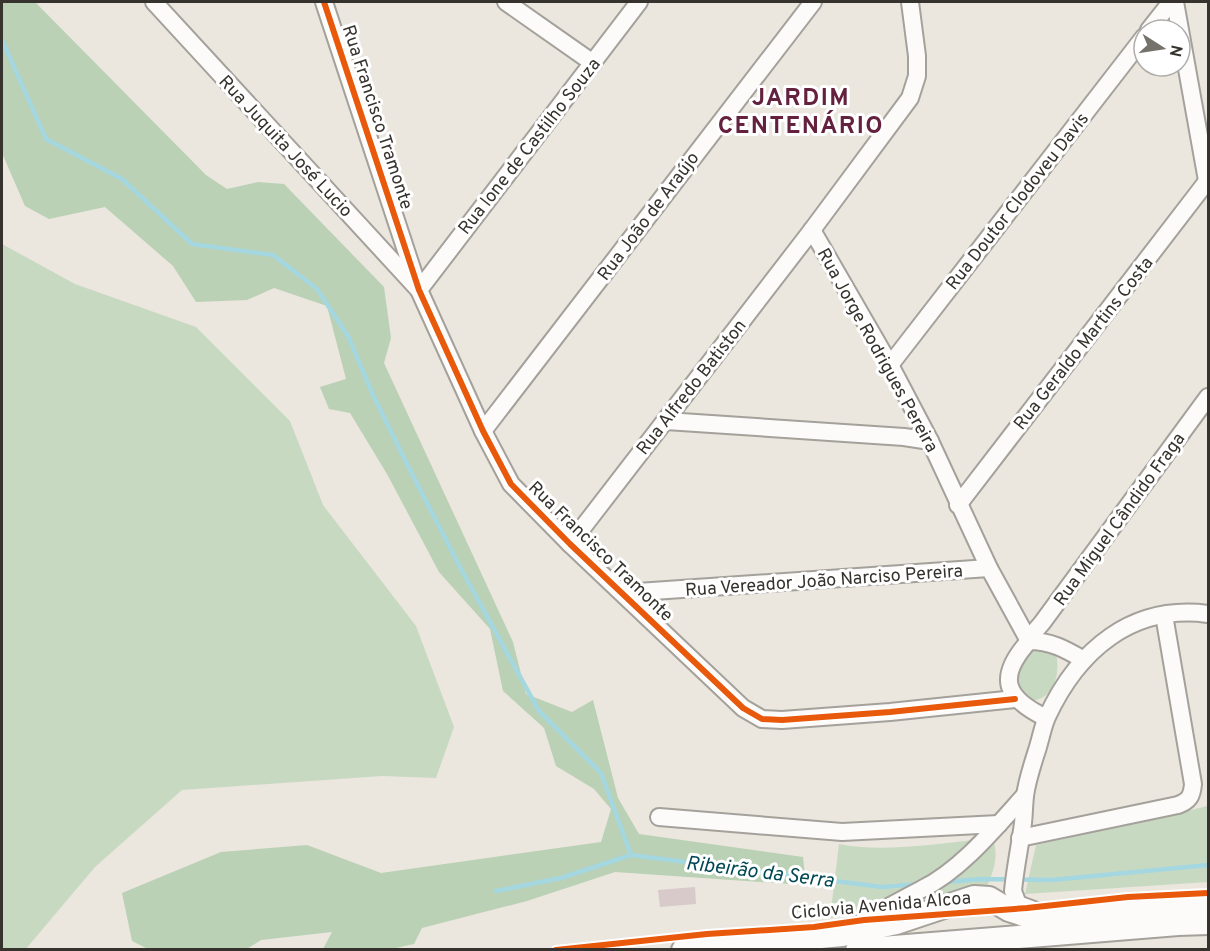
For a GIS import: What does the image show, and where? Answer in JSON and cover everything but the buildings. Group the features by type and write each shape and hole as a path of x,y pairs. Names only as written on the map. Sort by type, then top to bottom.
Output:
{"main road":[{"path":"856,944 896,923 974,897 1010,900 1024,915 1052,916 1209,907"},
{"path":"856,944 994,924 1001,921 1010,900"},
{"path":"683,950 856,944 1209,923"}],"street":[{"name":"Rua Juquita José Lucio","path":"154,2 419,290"},
{"name":"Rua Francisco Tramonte","path":"324,2 419,290 483,431 511,484 570,544 743,708 762,719 782,720 890,712 1015,699"},
{"path":"506,2 593,63"},
{"name":"Rua Ione de Castilho Souza","path":"419,290 639,2"},
{"name":"Rua João de Araújo","path":"483,431 813,2"},
{"name":"Rua Jorge Rodrigues Pereira","path":"910,2 917,56 917,76 910,98 812,230 890,365 930,441 958,506 989,568 1028,640"},
{"path":"1159,18 1173,2"},
{"path":"1173,2 1208,183"},
{"name":"Rua Doutor Clodoveu Davis","path":"890,365 1132,52"},
{"name":"Rua Geraldo Martins Costa","path":"958,506 1208,183"},
{"name":"Rua Alfredo Batiston","path":"570,544 812,230"},
{"name":"Rua Miguel Cândido Fraga","path":"1028,640 1209,397"},
{"path":"666,421 904,437 930,441"},
{"name":"Rua Vereador João Narciso Pereira","path":"623,593 989,568"},
{"path":"1010,900 1025,795 1046,718 1064,686 1084,660 1127,626 1143,619 1164,615 1194,612 1209,614"},
{"path":"1020,838 1187,802 1192,793 1193,784 1164,615"},
{"path":"1046,718 1015,699 1009,685 1009,675 1020,651 1028,640 1046,641 1059,645 1084,660"},
{"path":"856,944 864,920 922,889 956,866 1025,795"},
{"path":"659,817 842,832 999,824"}],"green space":[{"path":"2,2 35,2 206,175 227,189 258,182 284,184 384,287 391,338 384,363 513,642 526,694 572,712 593,700 618,798 639,834 803,857 806,885 615,872 527,901 422,928 414,944 391,949 323,949 332,932 261,940 245,950 148,949 132,941 122,893 221,852 307,845 381,873 601,842 611,809 594,789 556,766 544,728 503,691 490,629 439,572 387,474 350,413 329,409 320,387 346,379 327,306 274,288 247,300 196,302 173,266 105,207 49,219 25,206 2,153"},
{"path":"2,244 75,284 196,327 290,421 323,505 416,626 454,727 436,778 382,776 182,790 95,867 25,950 2,949"},
{"path":"1041,647 1057,658 1056,676 1051,689 1043,697 1034,700 1025,698 1019,692 1017,680 1024,658 1031,651"},
{"path":"1207,806 1208,882 1025,894 1036,845"},
{"path":"985,839 994,843 996,855 986,889 830,918 839,844 873,848"}],"waterway":[{"path":"2,40 46,139 122,179 192,244 273,255 317,289 348,336 373,395 409,468 539,711 601,773 631,855"},
{"name":"Ribeirão da Serra","path":"496,891 561,878 631,855 882,887 918,884"},
{"name":"Ribeirão da Serra","path":"945,882 982,879 1052,880 1208,865"}],"cycle path":[{"path":"324,2 419,290 483,431 511,484 570,544 743,708 762,719 782,720 890,712 1015,699"},
{"name":"Ciclovia Avenida Alcoa","path":"556,950 707,934 814,927 864,920 1027,908 1128,897 1208,893"}],"district":[{"name":"JARDIM CENTENÁRIO","path":"801,111"}]}
